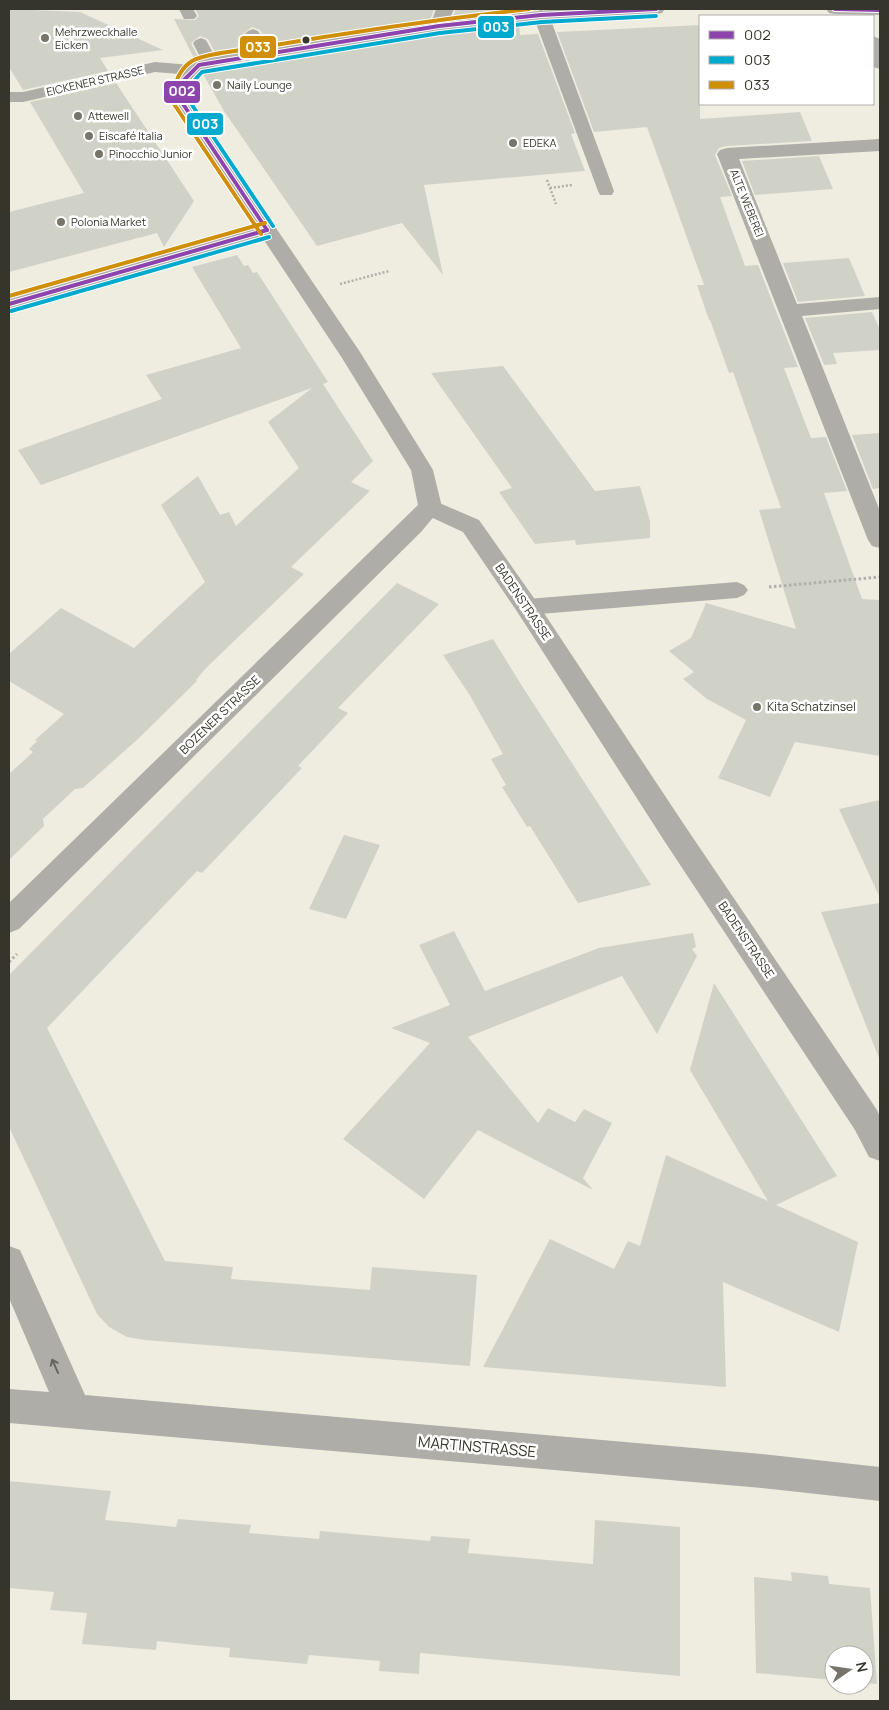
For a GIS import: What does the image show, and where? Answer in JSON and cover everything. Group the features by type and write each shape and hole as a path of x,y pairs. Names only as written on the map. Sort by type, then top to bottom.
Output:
{"street":[{"path":"439,26 445,9"},
{"name":"EICKENER STRASSE","path":"191,70 199,65 210,62 439,26 541,15 656,9"},
{"path":"836,9 871,12"},
{"path":"874,46 877,60 880,64"},
{"path":"191,70 180,86 180,101 352,357 422,470 430,508"},
{"name":"ALTE WEBEREI","path":"880,145 728,154 789,310 870,487 880,540"},
{"path":"9,304 267,230"},
{"path":"789,310 880,302"},
{"name":"BADENSTRASSE","path":"430,508 471,526 527,607 675,834 866,1120 880,1147"},
{"name":"BOZENER STRASSE","path":"9,921 430,508"},
{"path":"9,1261 74,1411"},
{"name":"MARTINSTRASSE","path":"9,1406 753,1470 880,1484"}],"lane":[{"path":"541,15 606,192"},
{"path":"253,34 264,53"},
{"path":"201,44 210,62"},
{"name":"EICKENER STRASSE","path":"9,97 23,97 155,67 191,70"},
{"path":"527,607 737,590"}],"path":[{"path":"547,180 556,204"},
{"path":"340,289 337,285 389,271"},
{"path":"737,590 880,577"},
{"path":"9,962 23,948"}],"building":[{"path":"9,9 80,12 163,50 100,58 108,71 23,90 9,67"},
{"path":"195,9 434,9 430,20 269,45 260,30 252,27 243,34 252,48 216,54 208,39 200,36 191,43 199,59 195,60 174,19 195,20 199,16"},
{"path":"456,9 518,9 518,11 452,18"},
{"path":"519,24 520,35 538,34 575,133 571,134 585,171 424,185 443,275 402,223 317,246 224,111 203,74 226,66 439,33"},
{"path":"699,25 700,119 800,112 812,141 727,146 719,148 715,155 732,196 720,197 745,266 758,265 798,367 784,368 811,438 826,437 847,491 824,493 862,599 880,600 880,756 795,742 770,797 718,778 746,720 707,699 683,679 694,672 669,651 691,638 706,603 796,629 759,510 781,508 733,372 729,373 709,320 697,285 704,285 647,127 594,132 557,32"},
{"path":"116,83 194,201 164,247 157,233 9,272 9,212 84,193 30,102"},
{"path":"819,156 833,189 755,195 742,161"},
{"path":"237,255 244,266 248,265 253,273 257,272 328,382 323,384 373,461 351,482 370,491 291,567 304,574 206,668 197,681 139,738 83,788 75,789 43,819 44,826 9,860 9,774 33,752 29,749 37,741 35,740 64,714 9,681 9,654 61,608 134,648 205,582 161,505 198,476 220,515 229,512 236,526 299,468 268,422 312,388 41,485 18,450 162,399 146,375 241,348 192,267"},
{"path":"849,258 865,296 798,302 783,263"},
{"path":"872,312 880,330 880,350 833,353 837,364 824,365 805,318"},
{"path":"503,366 595,491 640,486 650,521 650,538 576,545 575,540 535,544 499,492 512,488 431,373"},
{"path":"880,433 880,488 873,489 852,435"},
{"path":"397,583 439,604 338,708 348,713 298,766 302,768 202,873 197,871 47,1028 165,1261 233,1267 231,1279 370,1290 372,1267 477,1275 470,1366 127,1337 109,1327 97,1314 9,1127 9,975"},
{"path":"493,639 651,885 578,903 530,826 527,827 502,787 506,785 491,759 503,754 469,694 443,655"},
{"path":"880,800 880,898 839,809"},
{"path":"344,835 380,845 346,919 309,909"},
{"path":"880,903 880,1058 879,1058 821,912"},
{"path":"454,931 485,991 599,948 693,933 696,947 692,949 697,956 657,1034 622,976 468,1037 538,1123 548,1108 575,1122 584,1109 612,1123 583,1178 593,1190 478,1130 424,1199 343,1139 430,1043 391,1028 450,1005 419,945"},
{"path":"714,983 837,1176 776,1205 858,1242 839,1332 723,1282 726,1387 483,1367 550,1239 614,1269 628,1241 640,1246 666,1155 768,1201 690,1070"},
{"path":"9,1481 111,1491 105,1520 176,1527 178,1519 251,1525 249,1533 319,1539 320,1531 430,1541 431,1536 470,1539 468,1553 593,1564 595,1520 680,1527 680,1676 420,1653 419,1674 379,1671 380,1661 309,1655 307,1664 229,1657 230,1648 157,1641 156,1650 82,1644 87,1613 50,1610 54,1592 9,1588"},
{"path":"791,1572 828,1576 829,1584 870,1588 877,1684 874,1684 874,1645 824,1645 824,1679 756,1673 754,1577 792,1581"}],"transit line":[{"name":"033","path":"261,234 174,104 173,97 176,83 186,66 198,58 281,44 404,25 529,9"},
{"name":"002","path":"267,230 181,101 184,80 199,65 439,26 541,15 656,9"},
{"name":"002","path":"835,9 880,10"},
{"name":"003","path":"273,226 188,99 191,84 202,72 440,33 542,22 656,16"},
{"name":"033","path":"9,296 265,223"},
{"name":"002","path":"9,304 267,230"},
{"name":"003","path":"11,311 269,237"}],"place":[{"name":"Mehrzweckhalle Eicken","path":"45,38"},
{"name":"Naily Lounge","path":"217,85"},
{"name":"Attewell","path":"78,116"},
{"name":"Eiscafé Italia","path":"89,136"},
{"name":"EDEKA","path":"513,143"},
{"name":"Pinocchio Junior","path":"99,154"},
{"name":"Polonia Market","path":"61,222"},
{"name":"Kita Schatzinsel","path":"757,707"}]}
